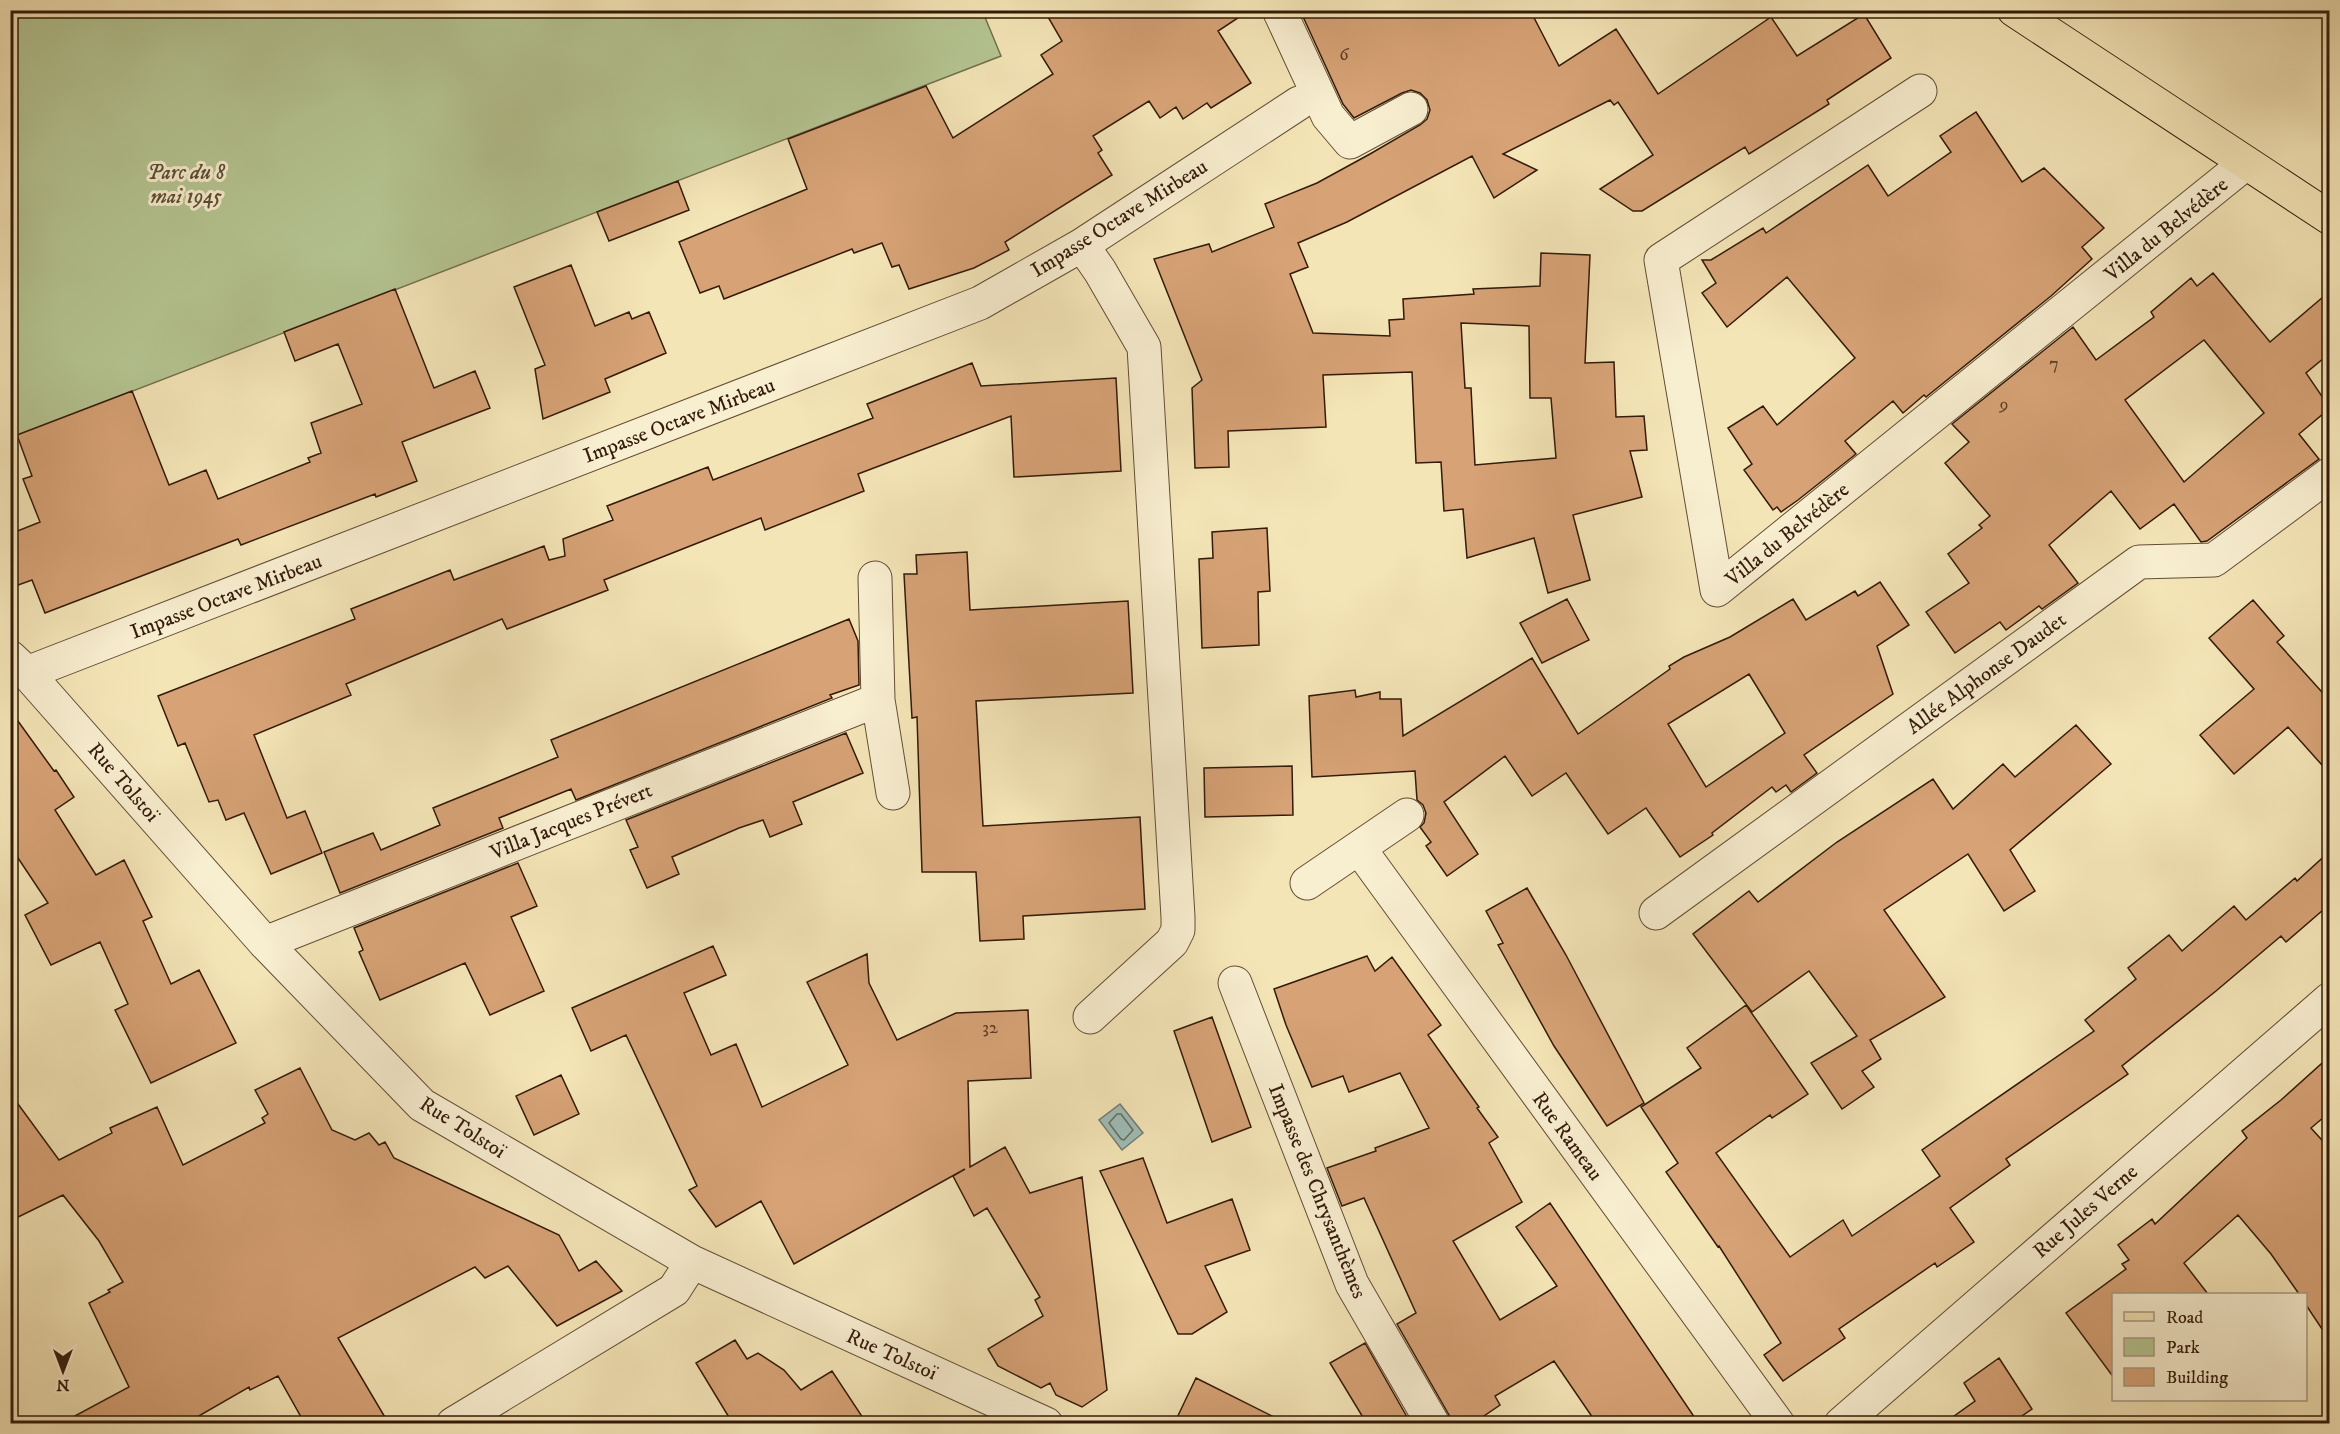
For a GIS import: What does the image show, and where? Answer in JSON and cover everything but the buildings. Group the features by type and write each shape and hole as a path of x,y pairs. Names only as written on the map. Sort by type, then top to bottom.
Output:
{"main road":[{"path":"2014,10 2330,218"}],"street":[{"path":"1279,10 1328,116 1350,142 1411,109"},
{"name":"Villa du Belvédère","path":"1920,91 1661,261 1717,590 2246,164"},
{"name":"Impasse Octave Mirbeau","path":"19,665 980,303 1082,245 1299,103"},
{"path":"1082,245 1100,271 1144,347 1178,917 1178,930 1173,942 1090,1017"},
{"name":"Allée Alphonse Daudet","path":"1656,913 2139,562 2214,560 2330,474"},
{"path":"875,578 878,700 893,793"},
{"name":"Rue Tolstoï","path":"19,665 265,943 422,1105 692,1262 1046,1424"},
{"name":"Villa Jacques Prévert","path":"265,943 878,700"},
{"path":"1307,883 1407,815"},
{"name":"Rue Rameau","path":"1359,848 1778,1424"},
{"name":"Impasse des Chrysanthèmes","path":"1235,983 1352,1284 1433,1424"},
{"name":"Rue Jules Verne","path":"1841,1424 2330,999"},
{"path":"453,1424 674,1290 692,1262"}],"green space":[{"name":"Parc du 8 mai 1945","path":"982,10 1001,56 11,438 10,11"}],"water":[{"path":"1120,1104 1143,1133 1122,1150 1099,1120"}]}
